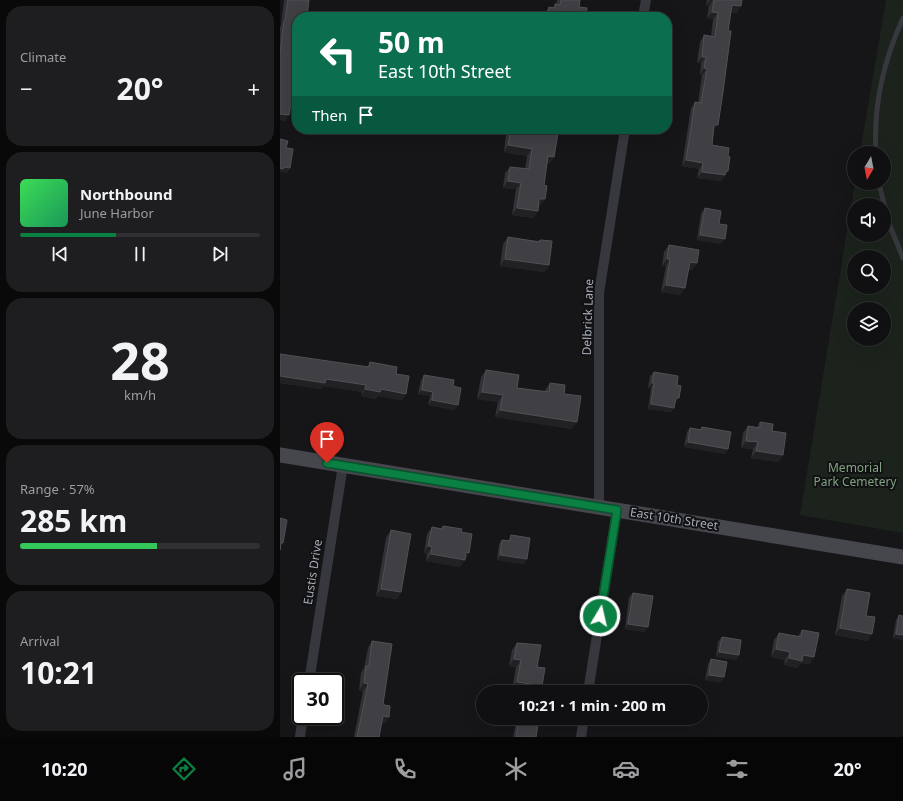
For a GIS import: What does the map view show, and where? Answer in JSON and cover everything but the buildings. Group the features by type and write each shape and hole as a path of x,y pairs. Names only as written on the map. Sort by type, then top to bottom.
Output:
{"main road":[{"name":"East 10th Street","path":"280,455 903,557"}],"street":[{"path":"644,12 646,0"},
{"name":"Delbrick Lane","path":"599,507 599,293 624,134"},
{"name":"Eustis Drive","path":"310,673 343,465"},
{"path":"589,685 617,510"},
{"path":"300,737 302,725"},
{"path":"581,737 583,725"}],"lane":[{"path":"876,146 879,94 888,54 903,18"},
{"path":"881,190 888,221 903,258"}],"green space":[{"name":"Memorial Park Cemetery","path":"886,0 903,0 903,533 800,515 847,231 847,242 891,242 891,198 853,198 854,190 891,190 891,146 861,146"}],"route":[{"path":"327,463 617,510 600,616"}]}
